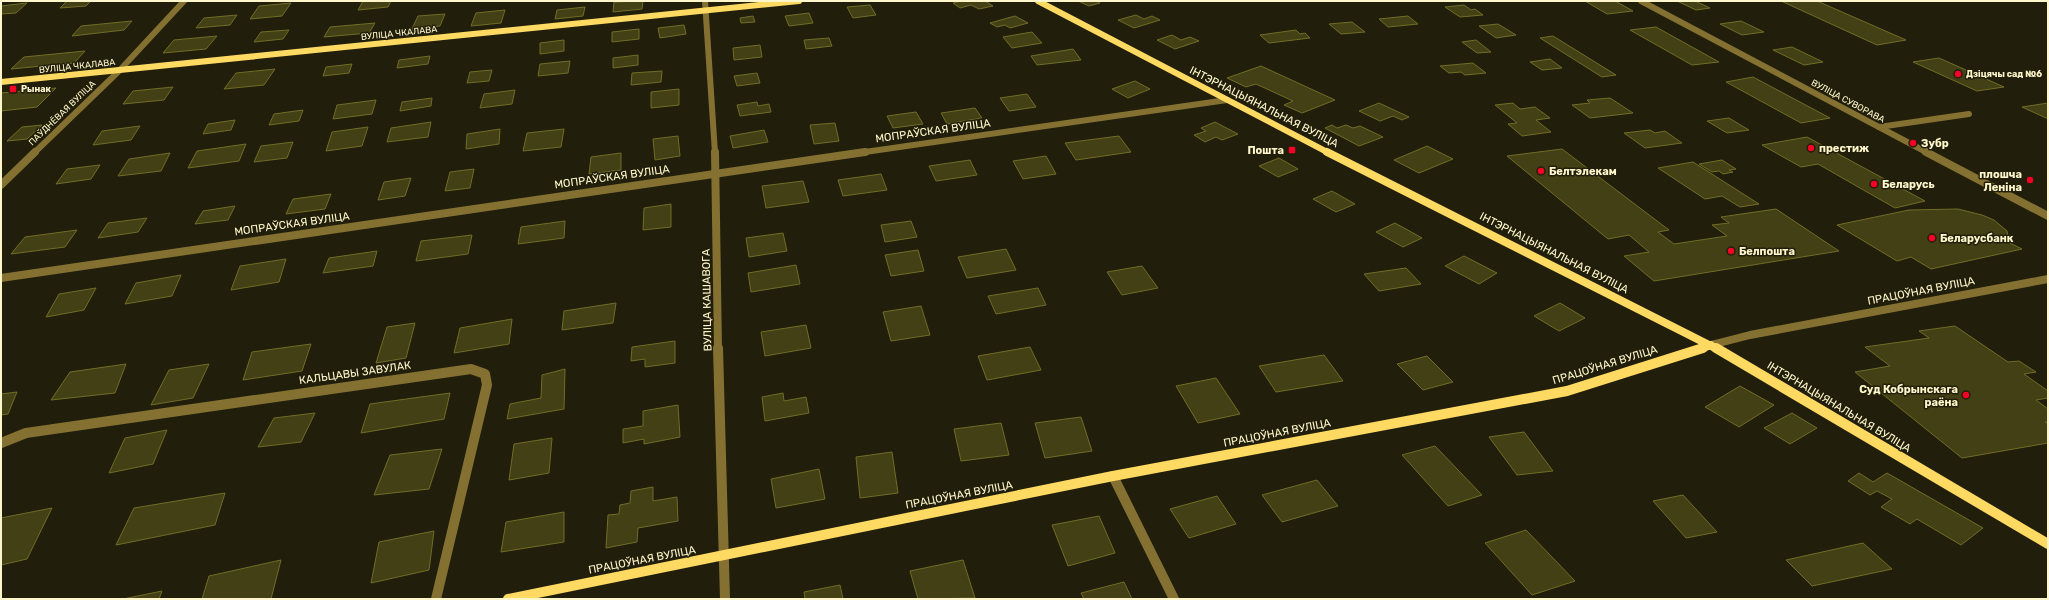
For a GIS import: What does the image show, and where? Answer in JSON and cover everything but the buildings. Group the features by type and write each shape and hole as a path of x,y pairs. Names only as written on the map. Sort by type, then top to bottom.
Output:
{"main road":[{"name":"ВУЛІЦА ЧКАЛАВА","path":"1,82 799,1"},
{"name":"ІНТЭРНАЦЫЯНАЛЬНАЯ ВУЛІЦА","path":"1038,1 1227,100 1711,346 1783,386 2048,544"},
{"name":"ПРАЦОЎНАЯ ВУЛІЦА","path":"508,599 1113,476 1567,391 1711,346"}],"street":[{"name":"ПАЎДНЁВАЯ ВУЛІЦА","path":"1,185 119,71 184,1"},
{"name":"ВУЛІЦА КАШАВОГА","path":"704,1 716,173 725,599"},
{"name":"ВУЛІЦА СУВОРАВА","path":"1640,1 2048,216"},
{"name":"МОПРАЎСКАЯ ВУЛІЦА","path":"1,278 1227,100"},
{"path":"1879,128 1968,114"},
{"name":"ПРАЦОЎНАЯ ВУЛІЦА","path":"1711,346 1750,335 2048,279"},
{"name":"КАЛЬЦАВЫ ЗАВУЛАК","path":"1,443 26,433 471,369 485,374 487,385 436,599"},
{"path":"1113,476 1174,599"}],"place":[{"name":"Дзіцячы сад №6","path":"1958,74"},
{"name":"Рынак","path":"13,89"},
{"name":"Зубр","path":"1913,143"},
{"name":"престиж","path":"1811,148"},
{"name":"Пошта","path":"1292,150"},
{"name":"Белтэлекам","path":"1541,171"},
{"name":"плошча Леніна","path":"2030,180"},
{"name":"Беларусь","path":"1874,184"},
{"name":"Беларусбанк","path":"1932,238"},
{"name":"Белпошта","path":"1731,251"},
{"name":"Суд Кобрынскага раёна","path":"1966,395"}]}
